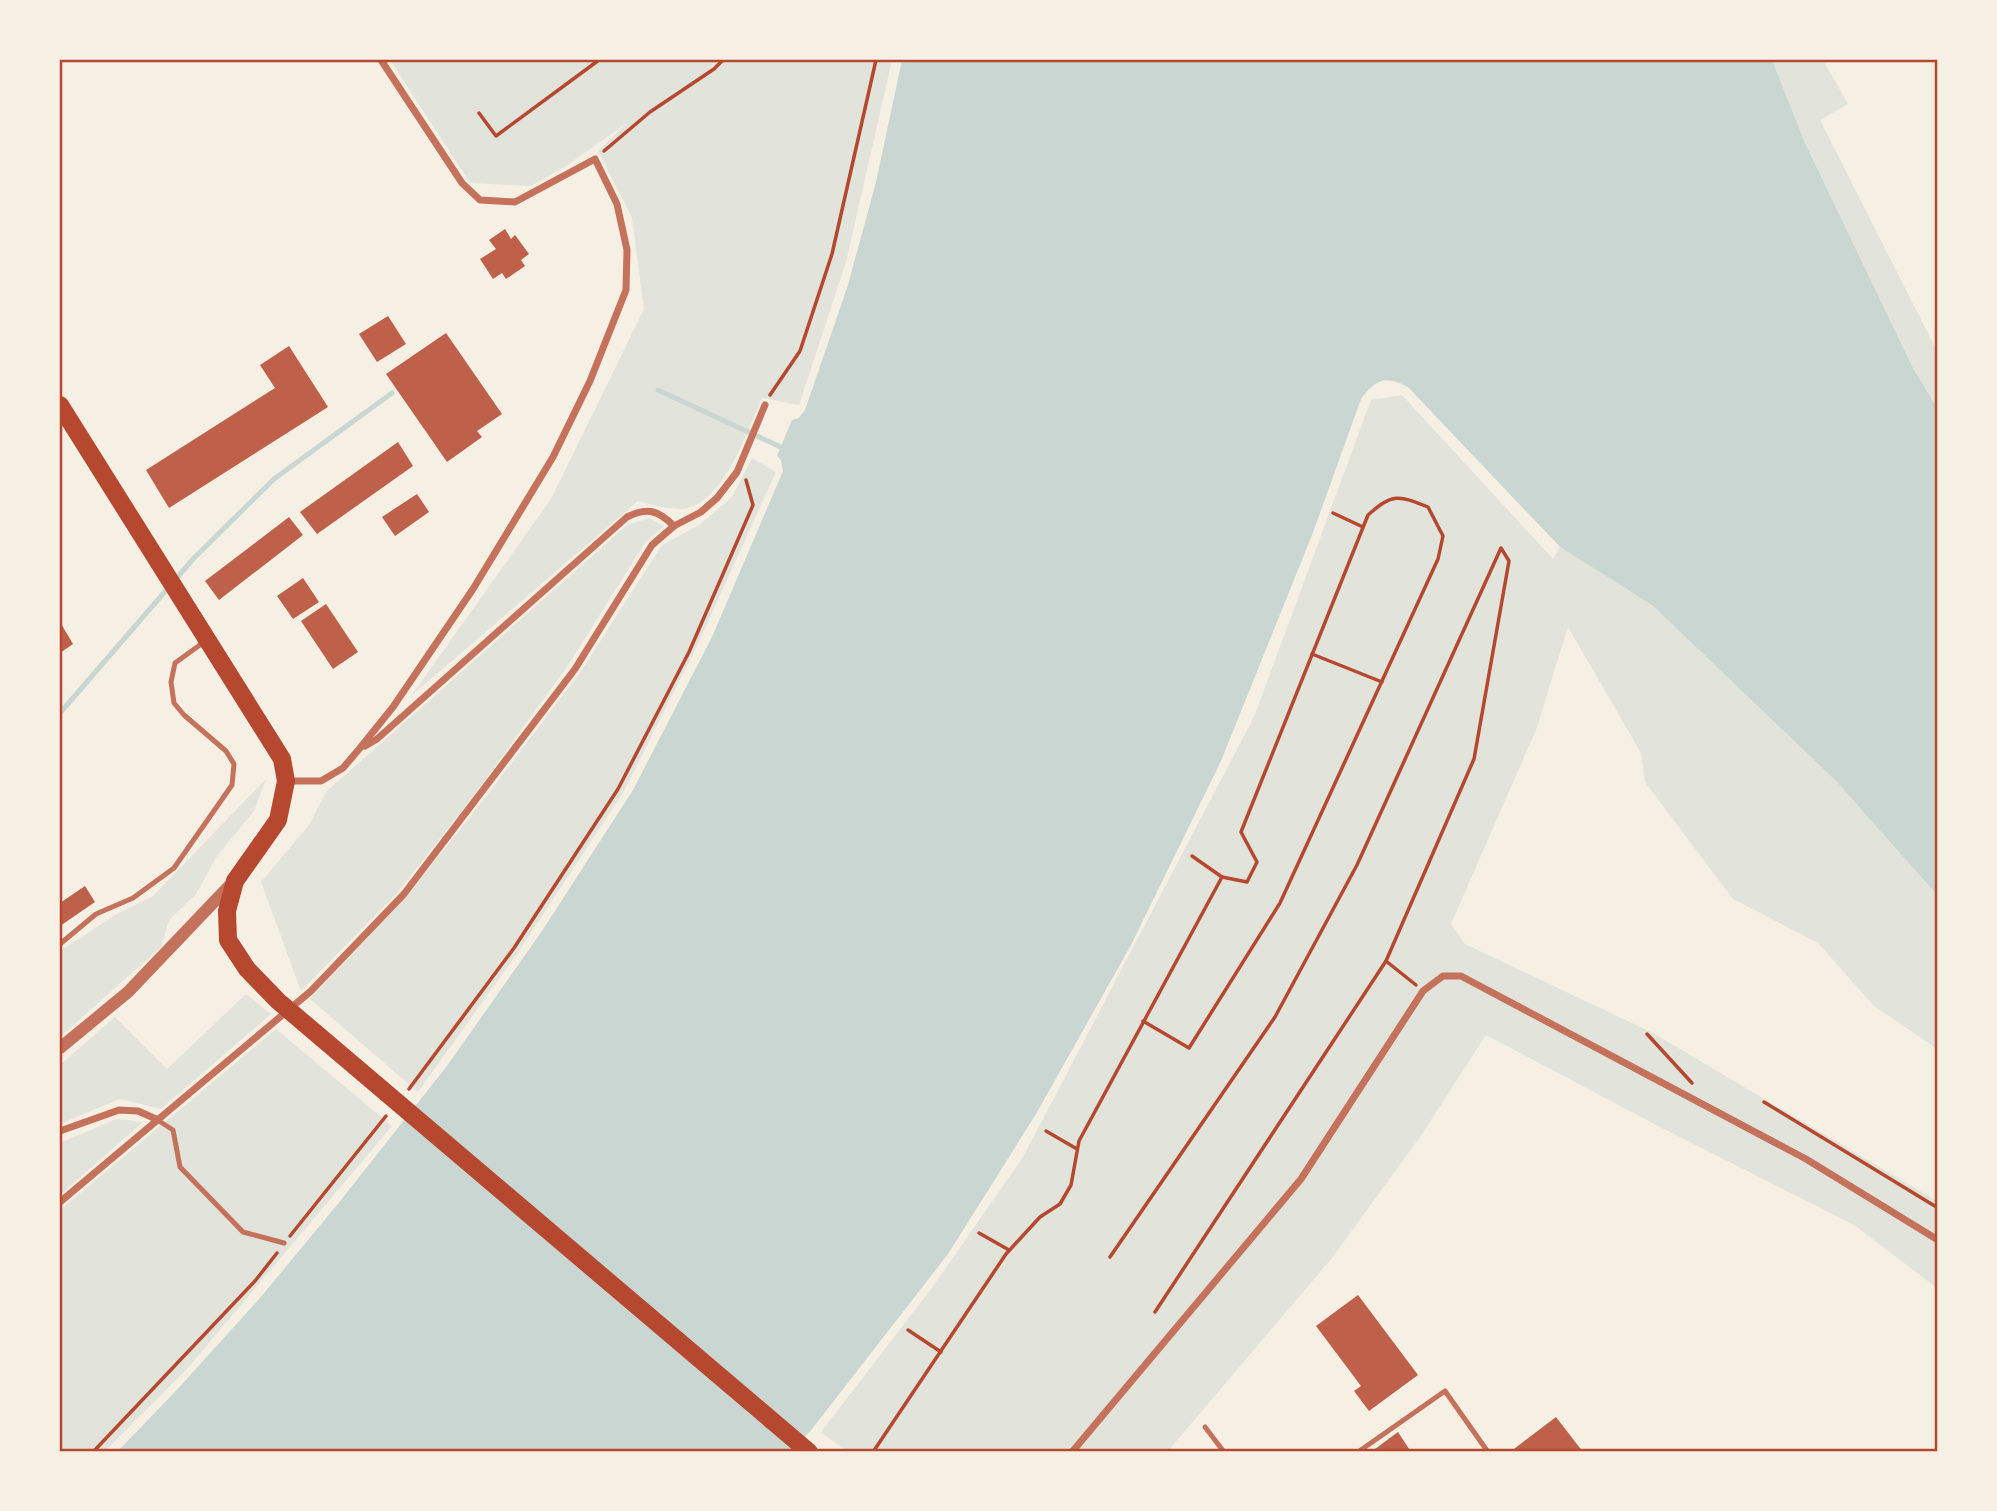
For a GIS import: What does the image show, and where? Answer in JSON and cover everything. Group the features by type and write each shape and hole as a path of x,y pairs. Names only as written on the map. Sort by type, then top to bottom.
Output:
{"main road":[{"path":"60,405 282,759 286,781 278,820 235,881 227,911 228,940 247,969 278,1001 809,1451"}],"street":[{"path":"286,781 321,781 343,768 393,707 473,589 553,457 590,381 626,290 627,250 617,204 595,159 515,202 480,200 462,183 381,60"},
{"path":"60,1202 311,991 404,894 575,669 652,545 674,526 701,512 717,498 737,472 765,405"},
{"path":"360,748 377,739 627,517 641,510 655,511 674,526"},
{"path":"60,1048 128,992 235,881"},
{"path":"1072,1451 1301,1179 1423,990 1444,976 1461,976 1717,1111 1806,1159 1937,1240"},
{"path":"60,1131 119,1110 138,1111 156,1119"}],"lane":[{"path":"60,944 96,914 133,898 174,868 233,785 234,764 226,751 174,703 170,682 176,663 207,640"},
{"path":"156,1119 173,1130 180,1167 243,1232 284,1243"},
{"path":"1358,1451 1445,1391 1488,1451"},
{"path":"1205,1427 1224,1451"}],"path":[{"path":"479,113 496,136 599,60"},
{"path":"595,159 650,112 723,60"},
{"path":"765,405 778,381 800,351 832,254 876,60"},
{"path":"408,1089 514,948 618,789 689,652 753,505 746,478 737,472"},
{"path":"1143,1021 1189,1048 1280,903 1438,559 1443,536 1429,508 1406,498 1386,499 1368,515 1241,832 1257,862 1247,882 1222,877 1192,856"},
{"path":"1333,513 1363,527"},
{"path":"1110,1257 1275,1017 1357,865 1501,548 1509,561 1474,759 1387,961 1155,1312"},
{"path":"1312,654 1382,682"},
{"path":"873,1451 1009,1250 1040,1217 1060,1204 1071,1185 1079,1141 1222,877"},
{"path":"1387,961 1423,990"},
{"path":"1647,1034 1717,1111"},
{"path":"1764,1102 1937,1208"},
{"path":"93,1451 255,1282 392,1110"},
{"path":"1046,1131 1077,1149"},
{"path":"979,1233 1009,1250"},
{"path":"908,1330 941,1352"}],"shaded area":[{"path":"390,60 892,60 846,262 799,405 762,398 730,467 706,498 692,507 676,509 638,501 411,696 551,499 644,309 632,218 598,151 627,123 566,166 531,186 470,183"},
{"path":"902,60 1772,60 1805,143 1912,366 1937,408 1937,895 1836,781 1652,605 1560,547 1408,387 1393,381 1382,381 1371,387 1361,399 1312,535 1221,761 1131,945 1036,1114 948,1254 792,1451 117,1452 260,1298 447,1066 542,931 633,790 712,637 783,471 781,460 777,456 792,420 799,418 805,410 848,285 876,182"},
{"path":"1772,60 1823,60 1848,104 1820,120 1937,351 1937,408 1912,366 1805,143"},
{"path":"1402,395 1553,559 1560,547 1652,605 1836,781 1937,895 1937,1049 1873,1005 1818,943 1733,899 1645,782 1641,753 1568,627 1536,730 1451,924 1465,944 1653,1033 1937,1201 1937,1288 1854,1225 1486,1035 1420,1137 1332,1258 1168,1451 846,1451 821,1432 931,1289 1023,1157 1254,717 1371,400"},
{"path":"752,458 776,472 697,646 623,793 519,951 418,1092 310,999 408,895 484,799 581,671 662,545 699,525 732,497"},
{"path":"649,518 664,526 645,543 567,667 472,798 397,893 301,991 261,882 309,825 326,792 627,525"},
{"path":"266,779 254,811 217,856 196,894 169,920 161,947 60,1037 60,951 115,915 153,896"},
{"path":"246,994 271,1014 161,1109 120,1099 60,1124 60,1065 115,1017 167,1069"},
{"path":"276,1029 392,1126 187,1369 105,1451 60,1452 60,1210"},
{"path":"116,1119 143,1122 60,1195 60,1143"}],"building":[{"path":"505,229 511,239 515,235 529,254 521,260 525,266 506,279 502,273 493,279 480,259 496,249 489,240"},
{"path":"388,316 406,344 377,362 359,334"},
{"path":"446,333 502,414 477,431 482,437 447,462 386,374"},
{"path":"289,346 328,407 169,508 146,470 275,388 260,365"},
{"path":"398,442 413,466 317,534 300,512"},
{"path":"417,494 429,512 395,536 382,517"},
{"path":"289,517 303,535 219,600 205,581"},
{"path":"303,578 319,602 293,619 277,596"},
{"path":"326,604 358,652 333,669 301,621"},
{"path":"60,622 73,644 60,653"},
{"path":"85,886 95,902 60,926 60,903"},
{"path":"1358,1295 1418,1375 1369,1411 1354,1391 1361,1386 1316,1326"},
{"path":"1556,1417 1583,1452 1510,1452"},
{"path":"1398,1432 1411,1452 1371,1452"}],"waterway":[{"path":"658,390 785,449"},
{"path":"60,713 194,558 274,479 392,393"}]}
